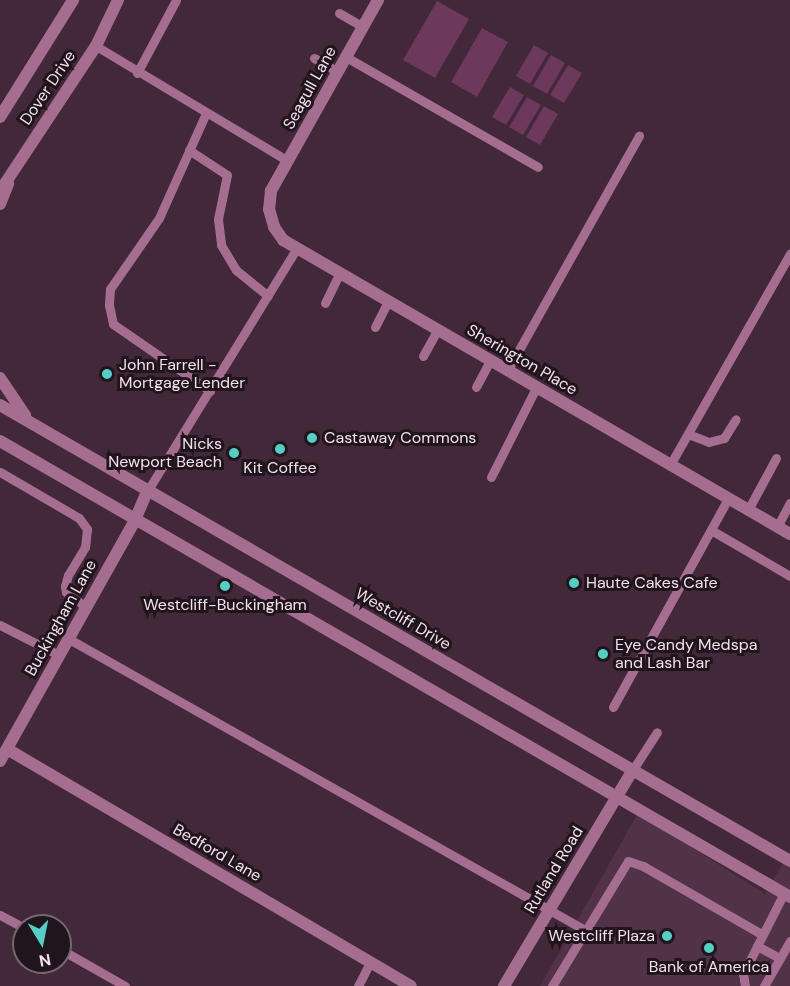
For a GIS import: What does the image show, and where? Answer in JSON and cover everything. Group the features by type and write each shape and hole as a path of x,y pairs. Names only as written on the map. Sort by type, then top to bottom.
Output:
{"street":[{"name":"Dover Drive","path":"0,117 73,0"},
{"name":"Dover Drive","path":"0,191 96,46 118,0"},
{"name":"Seagull Lane","path":"271,191 378,0"},
{"path":"0,204 15,166"},
{"name":"Sherington Place","path":"271,191 269,209 274,226 283,240 296,249 790,534"},
{"path":"0,378 29,421"},
{"name":"Westcliff Drive","path":"0,405 790,861"},
{"path":"0,441 787,895"},
{"name":"Buckingham Lane","path":"0,761 135,520 148,490"},
{"name":"Bedford Lane","path":"7,749 411,986"},
{"name":"Rutland Road","path":"504,986 632,771"}],"lane":[{"path":"137,72 176,0"},
{"path":"339,12 363,27"},
{"path":"96,46 288,161"},
{"path":"346,57 538,166"},
{"path":"314,58 338,72"},
{"path":"206,113 159,218 110,289 109,304 114,324 210,391"},
{"path":"507,371 639,136"},
{"path":"189,150 227,175 218,219 221,245 236,270 268,296"},
{"path":"148,490 296,249"},
{"path":"670,465 790,254"},
{"path":"325,303 339,274"},
{"path":"375,327 388,302"},
{"path":"423,356 437,331"},
{"path":"476,387 489,361"},
{"path":"491,477 536,388"},
{"path":"688,434 710,442 724,438 736,419"},
{"path":"748,510 776,458"},
{"path":"0,472 79,518 87,529 85,548 68,575 65,586 66,592 86,607"},
{"path":"613,706 728,499"},
{"path":"777,526 790,503"},
{"path":"711,530 790,576"},
{"path":"0,625 59,656"},
{"path":"69,639 585,930"},
{"path":"632,771 657,732"},
{"path":"552,986 628,861 639,864 763,935"},
{"path":"745,986 743,974 787,895"},
{"path":"764,986 790,941"},
{"path":"757,946 780,958"},
{"path":"72,956 125,986"},
{"path":"358,986 370,962"}],"shaded area":[{"path":"437,1 469,19 435,78 403,60"},
{"path":"482,28 508,42 477,97 451,82"},
{"path":"534,45 548,53 530,84 516,76"},
{"path":"551,55 565,63 547,94 533,86"},
{"path":"568,65 582,73 564,103 550,95"},
{"path":"510,87 524,95 506,125 492,117"},
{"path":"527,97 541,105 523,135 509,127"},
{"path":"544,106 558,114 540,145 526,137"},
{"path":"638,813 765,894 790,851 790,986 540,986"}],"place":[{"name":"John Farrell - Mortgage Lender","path":"107,374"},
{"name":"Castaway Commons","path":"312,438"},
{"name":"Kit Coffee","path":"280,449"},
{"name":"Nicks Newport Beach","path":"234,453"},
{"name":"Haute Cakes Cafe","path":"574,583"},
{"name":"Westcliff-Buckingham","path":"225,586"},
{"name":"Eye Candy Medspa and Lash Bar","path":"603,654"},
{"name":"Westcliff Plaza","path":"667,936"},
{"name":"Bank of America","path":"709,948"}]}
